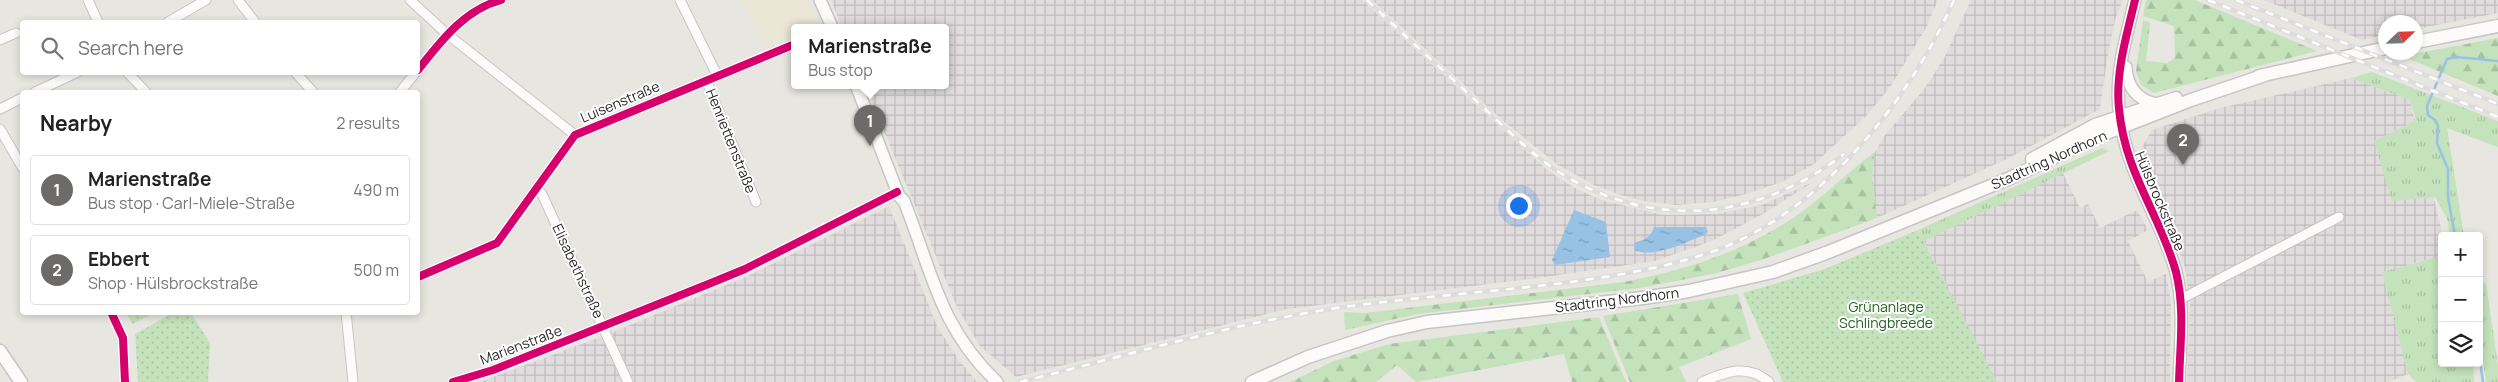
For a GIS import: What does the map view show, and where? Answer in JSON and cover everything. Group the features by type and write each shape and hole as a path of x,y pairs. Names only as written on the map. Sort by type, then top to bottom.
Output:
{"main road":[{"path":"2423,41 2498,26"},
{"name":"Stadtring Nordhorn","path":"2120,123 2157,104 2214,86 2378,50"},
{"name":"Stadtring Nordhorn","path":"1252,382 1308,357 1387,331 1427,322 1643,298 1689,291 1773,272 1826,253 1945,203 2087,129 2120,123 2265,75"},
{"path":"0,351 21,382"},
{"name":"Stadtring Nordhorn","path":"1264,382 1281,369"}],"street":[{"path":"88,0 97,20"},
{"path":"171,20 206,0"},
{"path":"238,0 253,20"},
{"path":"410,0 447,34 575,135"},
{"path":"420,67 447,34 473,12 501,0"},
{"path":"680,0 717,75"},
{"path":"820,0 831,24"},
{"name":"Hülsbrockstraße","path":"2135,0 2125,46 2119,87 2120,123 2134,177 2171,257 2181,300 2179,382"},
{"path":"0,40 16,33"},
{"name":"Luisenstraße","path":"420,276 497,243 575,135 791,46"},
{"path":"2125,46 2126,79 2135,95 2157,104"},
{"path":"39,90 72,75"},
{"path":"130,75 144,90"},
{"path":"298,75 311,90"},
{"path":"402,90 414,75"},
{"name":"Henriettenstraße","path":"706,80 756,202"},
{"path":"858,89 898,194 904,201 920,240 924,261 945,312 958,336 974,359 997,382"},
{"path":"0,109 20,99"},
{"path":"0,130 20,164"},
{"name":"Elisabethstraße","path":"537,189 542,194 628,382"},
{"name":"Marienstraße","path":"453,382 493,370 745,269 898,194"},
{"path":"2181,300 2339,217"},
{"path":"112,315 123,338 125,382"},
{"path":"346,315 353,382"},
{"path":"1702,382 1731,370 1744,370 1755,372 1769,382"}],"shaded area":[{"path":"741,0 806,0 818,24 791,24 791,37 764,47"},
{"path":"831,0 1362,0 1546,169 1573,187 1601,200 1663,215 1716,214 1762,205 1813,182 1763,214 1712,241 1655,261 1538,278 1287,309 1016,377 980,346 957,307 867,89 949,89 949,24 841,24"},
{"path":"1372,0 1938,0 1927,26 1891,86 1866,116 1814,164 1784,181 1750,193 1714,202 1676,205 1644,201 1618,194 1594,185 1558,165 1502,120"},
{"path":"1971,0 2123,0 2115,20 2100,109 2009,158 1877,218 1872,177 1875,152 1885,135 1925,88 1944,58"},
{"path":"2264,0 2498,0 2498,13 2423,28 2423,15 2378,15 2378,37 2362,40"},
{"path":"2351,78 2410,100 2442,232 2438,232 2438,257 2382,272 2408,374 2388,382 2187,382 2190,305 2185,267 2141,149 2152,130 2220,108"},
{"path":"2063,173 2080,208 2088,204 2100,228 2137,210 2148,230 2128,241 2148,282 2166,274 2171,301 2170,382 1997,382 1981,354 1924,241"},
{"path":"889,206 938,328 959,360 977,382 480,382 606,335 748,276"}],"green space":[{"path":"2146,0 2195,0 2317,51 2154,93 2141,85 2136,71 2143,20 2150,23 2146,61 2167,63 2175,58 2174,26 2143,16"},
{"path":"2498,38 2498,96 2412,60 2423,60 2423,52"},
{"path":"2372,72 2498,121 2498,147 2447,128 2463,232 2449,232 2447,218 2435,197 2392,201 2374,141 2416,120 2410,100 2351,78"},
{"path":"2102,148 2109,151 1924,241 1918,230"},
{"path":"1875,152 1872,177 1877,218 1764,259 1717,273 1640,288 1418,314 1345,330 1344,312 1365,313 1624,282 1697,264 1743,246 1786,222 1816,201"},
{"name":"Grünanlage Schlingbreede","path":"1918,230 1997,382 1783,382 1743,293 1825,269"},
{"path":"2438,257 2438,367 2473,367 2474,382 2416,382 2408,374 2382,272"},
{"path":"2483,283 2486,283 2498,366 2498,382 2486,382 2483,361"},
{"path":"1738,294 1751,339 1641,382 1630,382 1603,316"},
{"path":"127,315 150,315 133,324"},
{"path":"169,315 192,315 210,343 208,382 138,382 135,334"},
{"path":"1599,317 1626,382 1572,382 1564,354 1416,382 1397,365 1376,382 1290,382 1334,361 1389,344"},
{"path":"1679,367 1686,382 1641,382"}],"water":[{"path":"1574,210 1606,222 1610,257 1555,265 1552,260"},
{"path":"1654,227 1706,227 1708,232 1705,235 1660,251 1642,252 1634,250 1634,243 1647,238"}],"waterway":[{"path":"2454,232 2448,197 2448,169 2437,143 2438,126 2435,120 2428,115 2427,106 2447,59 2456,57 2498,61"},
{"path":"2481,367 2483,382"}],"railway":[{"path":"1367,0 1541,159 1562,174 1598,192 1634,204 1670,210 1706,210 1742,204 1777,193 1811,176 1844,154"},
{"path":"1020,382 1178,341 1297,315 1366,304 1542,286 1589,279 1663,266 1717,250 1756,232 1792,208 1827,180 1858,148 1887,113 1913,76 1954,0"},
{"path":"2208,0 2498,117"},
{"path":"2236,0 2498,104"}],"cycle path":[{"path":"420,67 454,28 476,11 501,0"},
{"path":"2135,0 2120,68 2119,109 2128,154 2161,231 2176,272 2181,313 2179,382"},
{"path":"420,276 497,243 575,135 791,46"},
{"path":"453,382 493,370 745,269 897,192"},
{"path":"112,315 123,338 125,382"}],"place":[{"name":"Marienstraße","path":"870,146"},
{"name":"Ebbert","path":"2183,165"}]}
